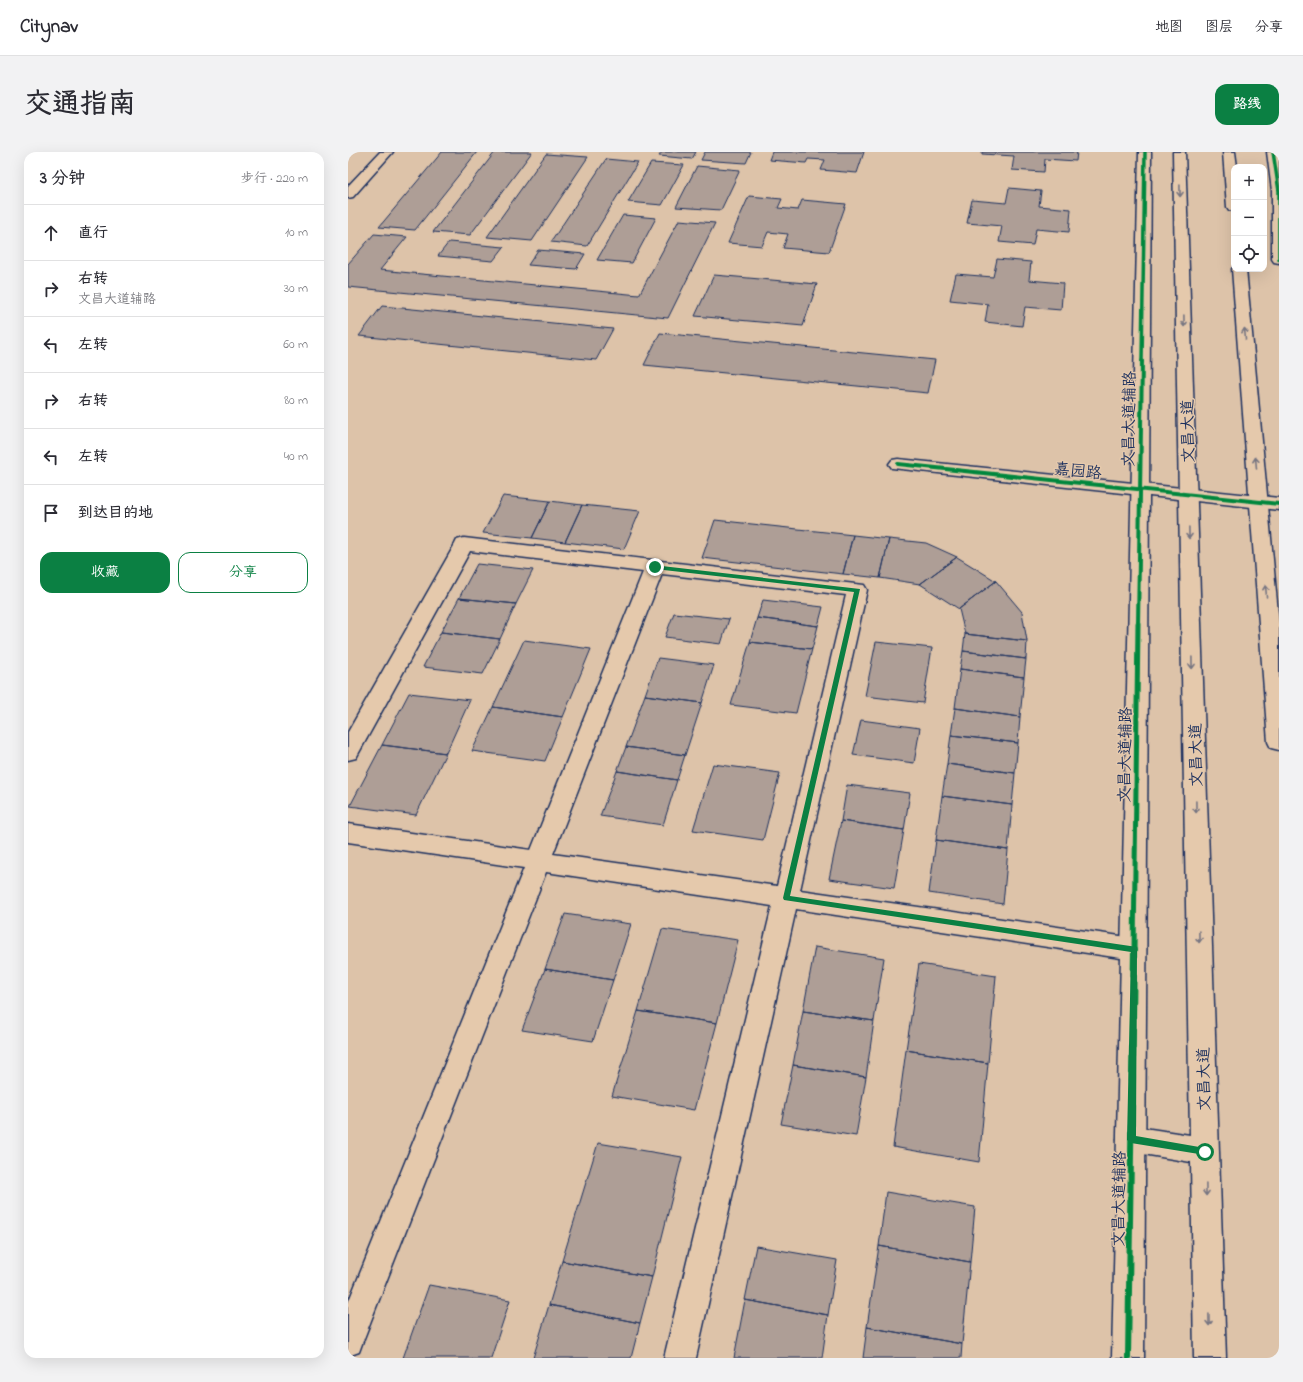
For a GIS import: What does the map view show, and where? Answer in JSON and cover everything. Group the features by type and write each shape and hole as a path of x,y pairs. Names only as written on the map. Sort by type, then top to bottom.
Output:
{"main road":[{"path":"348,194 387,152"},
{"name":"文昌大道辅路","path":"1128,1358 1145,152"},
{"name":"文昌大道","path":"1180,152 1210,1358"},
{"path":"1229,152 1233,200"},
{"path":"1273,152 1279,191 1279,260"},
{"path":"1239,272 1279,742"},
{"name":"嘉园路","path":"898,464 1279,504"},
{"path":"348,752 464,544 858,590 680,1358"},
{"path":"348,1340 655,567"},
{"path":"348,833 1134,949"},
{"path":"1131,1140 1205,1152"}],"building":[{"path":"442,152 477,152 415,230 379,227"},
{"path":"495,152 532,152 470,235 433,232"},
{"path":"662,152 696,152 692,159 659,156"},
{"path":"705,152 751,152 746,163 701,160"},
{"path":"772,152 864,152 857,173 821,170 825,160 808,159 806,163 769,160"},
{"path":"982,152 1077,152 1076,161 1045,159 1044,172 1012,170 1014,156 982,154"},
{"path":"546,154 588,157 532,241 487,237"},
{"path":"606,159 638,162 587,246 551,242"},
{"path":"651,163 684,165 662,205 628,202"},
{"path":"697,166 740,170 721,210 676,207"},
{"path":"1009,188 1041,191 1039,206 1071,209 1069,232 1036,229 1033,245 999,242 1002,226 967,223 972,200 1006,203"},
{"path":"749,196 782,199 778,208 798,210 802,200 846,204 829,252 783,248 788,234 768,232 762,246 728,243"},
{"path":"623,215 656,218 632,263 597,260"},
{"path":"679,220 715,223 668,318 348,287 348,264 374,234 407,237 380,270 639,295"},
{"path":"449,242 504,247 493,261 438,256"},
{"path":"538,250 585,254 576,269 528,265"},
{"path":"997,259 1031,262 1029,280 1063,283 1061,310 1025,307 1022,326 985,322 988,304 950,300 956,274 993,277"},
{"path":"714,275 817,284 803,326 695,316"},
{"path":"382,306 613,329 596,360 359,336"},
{"path":"660,333 935,360 928,393 644,365"},
{"path":"503,496 550,501 532,538 483,533"},
{"path":"550,501 582,505 565,542 532,538"},
{"path":"582,505 640,511 624,549 565,542"},
{"path":"715,520 853,535 843,574 702,558"},
{"path":"853,535 889,539 880,578 843,574"},
{"path":"889,539 926,543 957,557 920,584 880,578"},
{"path":"957,557 996,581 959,609 920,584"},
{"path":"477,564 533,570 516,604 459,598"},
{"path":"996,581 1022,612 1027,641 965,634 959,609"},
{"path":"459,598 516,604 500,639 441,632"},
{"path":"763,600 823,607 818,626 757,618"},
{"path":"674,613 729,619 721,644 665,637"},
{"path":"757,618 818,626 812,649 750,642"},
{"path":"441,632 500,639 483,674 423,667"},
{"path":"965,634 1027,641 1026,659 963,651"},
{"path":"524,640 591,649 563,717 493,707"},
{"path":"750,642 812,649 796,713 731,705"},
{"path":"876,642 932,648 923,703 865,696"},
{"path":"963,651 1026,659 1024,677 960,669"},
{"path":"658,658 714,665 702,703 645,695"},
{"path":"960,669 1024,677 1020,717 955,708"},
{"path":"409,693 470,700 446,753 382,745"},
{"path":"645,695 702,703 685,755 626,747"},
{"path":"493,707 563,717 545,761 472,751"},
{"path":"955,708 1020,717 1018,743 951,735"},
{"path":"861,720 920,728 914,763 853,755"},
{"path":"951,735 1018,743 1015,773 947,764"},
{"path":"382,745 446,753 416,815 350,806"},
{"path":"626,747 685,755 677,780 617,771"},
{"path":"713,764 780,773 763,840 693,830"},
{"path":"947,764 1015,773 1012,805 942,796"},
{"path":"617,771 677,780 663,825 600,816"},
{"path":"847,785 910,793 904,830 841,821"},
{"path":"942,796 1012,805 1008,850 936,840"},
{"path":"841,821 904,830 894,888 829,879"},
{"path":"936,840 1008,850 1003,904 929,893"},
{"path":"565,914 631,924 613,980 545,969"},
{"path":"662,929 738,940 717,1023 638,1011"},
{"path":"815,947 884,958 874,1021 803,1011"},
{"path":"919,964 996,976 988,1063 906,1050"},
{"path":"545,969 613,980 593,1041 522,1030"},
{"path":"638,1011 717,1023 694,1110 612,1096"},
{"path":"803,1011 874,1021 866,1077 793,1065"},
{"path":"906,1050 988,1063 979,1162 893,1147"},
{"path":"793,1065 866,1077 856,1136 781,1124"},
{"path":"598,1143 682,1157 652,1277 562,1261"},
{"path":"886,1192 975,1207 970,1262 879,1246"},
{"path":"756,1246 837,1260 828,1315 745,1300"},
{"path":"879,1246 970,1262 962,1344 867,1327"},
{"path":"562,1261 652,1277 640,1323 549,1305"},
{"path":"429,1285 510,1300 491,1358 403,1358"},
{"path":"745,1300 828,1315 822,1358 734,1358"},
{"path":"549,1305 640,1323 631,1358 533,1358"},
{"path":"867,1327 962,1344 961,1358 863,1358"}],"cycle path":[{"path":"1128,1358 1145,152"},
{"path":"1273,152 1279,191 1279,259"},
{"path":"898,464 1279,504"}],"route":[{"path":"655,567 858,590 786,898 1134,949 1131,1140 1205,1152"}]}
